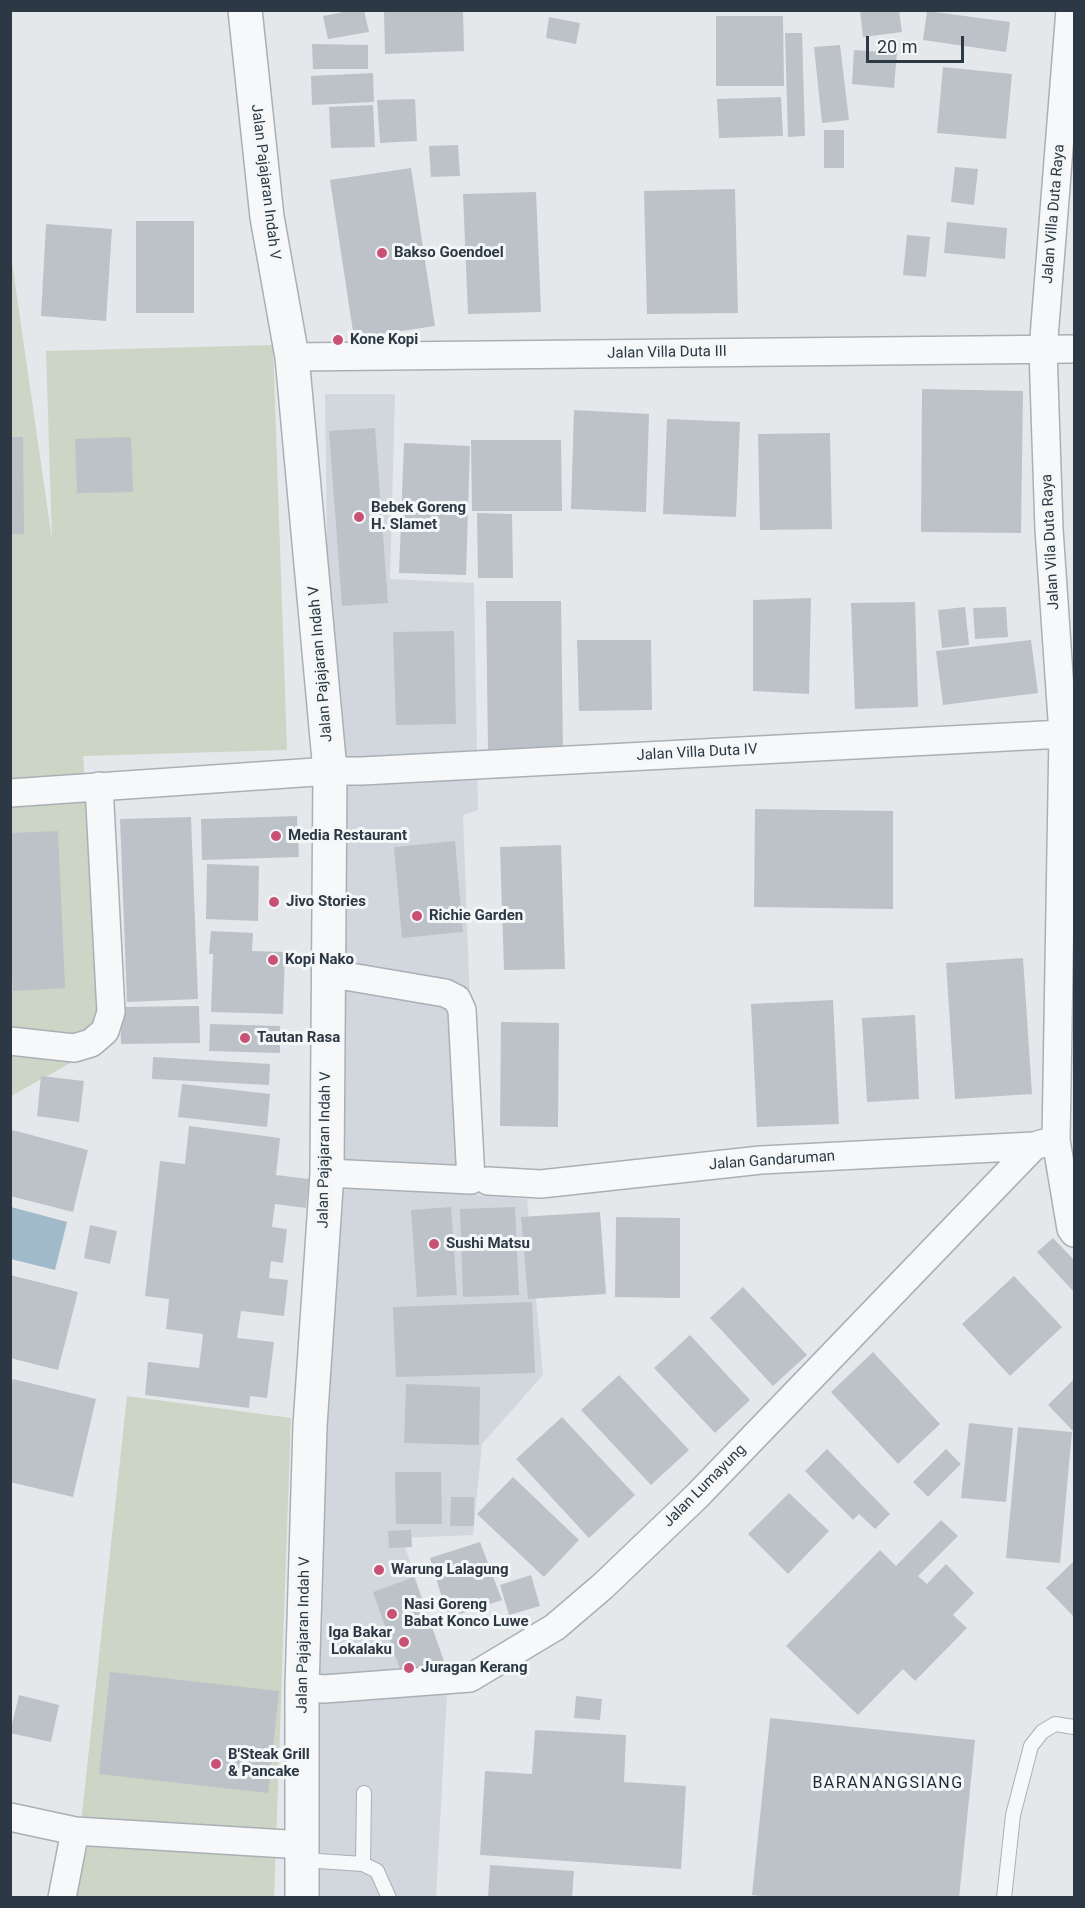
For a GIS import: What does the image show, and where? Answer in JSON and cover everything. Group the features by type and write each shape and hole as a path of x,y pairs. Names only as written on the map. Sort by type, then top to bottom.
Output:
{"street":[{"name":"Jalan Pajajaran Indah V","path":"245,10 267,217 292,357 330,771 327,1173 309,1426 302,1687 302,1898"},
{"name":"Jalan Villa Duta Raya","path":"1043,350 1070,10"},
{"path":"1043,350 1074,349"},
{"name":"Jalan Villa Duta III","path":"292,357 1043,350"},
{"name":"Jalan Vila Duta Raya","path":"1043,350 1049,529 1063,734 1045,1143 1074,1233"},
{"name":"Jalan Villa Duta IV","path":"10,793 330,771 1063,734"},
{"path":"10,1041 74,1048 92,1043 105,1030 111,1012 99,786"},
{"path":"327,973 445,993 457,999 462,1010 479,1180"},
{"name":"Jalan Gandaruman","path":"327,1173 541,1184 761,1160 1045,1143"},
{"name":"Jalan Lumayung","path":"302,1687 324,1689 470,1678 555,1627 603,1586 697,1496 1045,1143"},
{"path":"10,1817 75,1831 303,1852"},
{"path":"62,1898 75,1831"}],"lane":[{"path":"1004,1898 1013,1815 1031,1746 1042,1732 1055,1724 1074,1727"},
{"path":"363,1864 364,1793"},
{"path":"303,1852 335,1862 363,1864 377,1871 389,1898"}],"shaded area":[{"path":"325,394 395,394 390,579 474,583 478,810 463,815 477,1195 527,1199 543,1375 482,1444 473,1535 402,1538 448,1674 436,1897 302,1898 330,771"}],"green space":[{"path":"10,248 52,540 46,351 273,345 287,750 83,756 105,1044 11,1096"},
{"path":"127,1396 291,1418 274,1897 73,1897"}],"water":[{"path":"11,1207 67,1222 55,1270 11,1259"}],"building":[{"path":"364,10 369,32 328,39 323,16"},
{"path":"384,10 463,10 464,51 385,54"},
{"path":"860,10 899,10 902,32 863,37"},
{"path":"927,11 1010,22 1006,52 923,40"},
{"path":"716,16 783,16 784,86 716,86"},
{"path":"549,17 580,23 576,44 546,38"},
{"path":"785,33 802,33 805,136 788,137"},
{"path":"312,44 368,45 368,69 313,69"},
{"path":"840,45 849,120 822,123 814,47"},
{"path":"854,50 897,53 894,88 852,84"},
{"path":"943,67 1012,74 1006,139 937,133"},
{"path":"373,73 374,102 312,105 311,76"},
{"path":"781,97 783,136 719,138 717,99"},
{"path":"415,99 417,141 380,143 377,100"},
{"path":"373,105 375,147 331,148 329,107"},
{"path":"824,130 844,130 844,168 824,168"},
{"path":"458,145 460,176 431,177 429,146"},
{"path":"955,167 978,169 974,205 951,202"},
{"name":"Bakso Goendoel","path":"411,168 435,326 354,338 330,180"},
{"path":"735,189 738,313 647,314 644,191"},
{"path":"536,192 541,312 468,314 463,194"},
{"path":"136,221 194,221 194,313 136,313"},
{"path":"947,222 1007,228 1005,259 944,253"},
{"path":"46,224 112,229 106,321 41,316"},
{"path":"907,235 930,237 926,277 903,275"},
{"path":"922,389 1023,391 1021,533 921,532"},
{"path":"574,410 649,414 646,512 571,509"},
{"path":"667,419 740,422 736,517 663,514"},
{"name":"Bebek Goreng H. Slamet","path":"375,428 388,603 342,606 329,431"},
{"path":"830,433 832,529 760,530 758,434"},
{"path":"10,437 23,437 24,534 10,534"},
{"path":"131,437 133,492 77,493 75,439"},
{"path":"471,440 561,440 562,511 472,511"},
{"path":"404,443 470,446 466,575 399,573"},
{"path":"477,513 512,514 513,578 478,578"},
{"path":"811,598 809,694 753,691 753,600"},
{"path":"486,601 561,601 563,750 488,750"},
{"path":"915,602 918,707 855,709 851,603"},
{"path":"965,607 969,645 942,648 938,610"},
{"path":"1006,607 1008,637 975,639 973,608"},
{"path":"454,631 456,724 396,725 393,632"},
{"path":"577,640 651,640 652,710 579,711"},
{"path":"1031,640 1038,693 943,705 936,651"},
{"path":"755,809 893,811 893,909 754,907"},
{"path":"297,816 299,857 202,860 201,819"},
{"path":"191,817 198,999 127,1002 120,819"},
{"path":"58,831 65,988 13,991 10,939 10,833"},
{"path":"455,841 463,932 402,938 394,847"},
{"path":"561,845 565,969 504,970 500,847"},
{"path":"207,864 259,866 258,921 206,919"},
{"path":"211,931 253,933 252,951 285,952 283,1014 211,1012 213,954 209,954"},
{"path":"1023,958 1032,1094 955,1099 946,963"},
{"path":"833,1000 839,1124 757,1127 751,1004"},
{"path":"199,1006 200,1043 121,1044 120,1007"},
{"path":"915,1015 919,1099 867,1102 862,1018"},
{"path":"501,1022 559,1023 558,1127 500,1126"},
{"name":"Tautan Rasa","path":"210,1024 280,1026 280,1053 209,1051"},
{"path":"153,1057 270,1064 269,1085 152,1079"},
{"path":"41,1076 84,1081 79,1122 37,1116"},
{"path":"182,1084 270,1094 267,1127 178,1117"},
{"path":"189,1126 280,1138 276,1175 309,1179 306,1208 275,1204 272,1227 287,1229 283,1263 271,1261 269,1278 288,1280 284,1316 241,1311 237,1338 274,1342 267,1398 250,1396 249,1408 145,1395 148,1362 199,1368 203,1334 166,1329 169,1299 145,1296 160,1161 185,1164"},
{"path":"12,1130 88,1150 73,1212 10,1196"},
{"path":"451,1207 457,1295 417,1297 411,1210"},
{"path":"515,1207 519,1295 463,1297 460,1209"},
{"path":"600,1212 606,1294 528,1299 521,1217"},
{"path":"616,1217 680,1218 680,1298 615,1297"},
{"path":"90,1225 117,1231 110,1264 84,1258"},
{"path":"1053,1238 1074,1260 1074,1292 1037,1252"},
{"path":"10,1275 78,1292 58,1370 10,1358"},
{"path":"1014,1276 1062,1327 1010,1376 962,1324"},
{"path":"743,1287 807,1355 773,1386 710,1318"},
{"path":"532,1302 535,1373 396,1377 393,1307"},
{"path":"690,1335 750,1400 715,1433 654,1368"},
{"path":"873,1352 940,1424 898,1464 831,1392"},
{"path":"619,1375 689,1450 651,1485 581,1410"},
{"path":"13,1379 96,1399 73,1497 10,1482 10,1388"},
{"path":"1074,1379 1074,1432 1048,1405"},
{"path":"406,1384 480,1387 479,1445 404,1443"},
{"path":"562,1417 635,1495 589,1538 516,1459"},
{"path":"969,1423 1013,1428 1006,1502 961,1498"},
{"path":"1018,1427 1072,1432 1060,1563 1006,1558"},
{"path":"827,1449 890,1514 875,1529 859,1514 853,1520 805,1471"},
{"path":"946,1449 961,1464 928,1497 913,1482"},
{"path":"395,1472 441,1472 442,1524 396,1524"},
{"path":"513,1477 579,1540 544,1577 477,1514"},
{"path":"789,1493 829,1531 788,1574 748,1534"},
{"path":"451,1497 474,1497 474,1526 450,1526"},
{"path":"941,1520 958,1536 918,1576 927,1584 946,1564 974,1593 953,1615 967,1628 915,1681 903,1669 858,1715 786,1646 880,1550 896,1566"},
{"path":"411,1530 412,1547 389,1548 388,1531"},
{"path":"480,1542 502,1600 448,1618 430,1558"},
{"path":"1074,1561 1074,1617 1046,1588"},
{"path":"531,1575 540,1606 509,1615 500,1585"},
{"path":"414,1577 445,1664 403,1678 373,1592"},
{"path":"110,1672 279,1691 268,1793 99,1774"},
{"path":"19,1695 59,1705 51,1742 10,1733"},
{"path":"576,1696 602,1699 600,1720 574,1718"},
{"path":"770,1718 975,1740 959,1898 776,1898 752,1895"},
{"path":"535,1730 626,1735 624,1782 686,1786 681,1869 480,1855 485,1771 532,1774"},
{"path":"490,1865 574,1871 572,1898 488,1898"}],"place":[{"name":"Bakso Goendoel","path":"382,253"},
{"name":"Kone Kopi","path":"338,340"},
{"name":"Bebek Goreng H. Slamet","path":"359,517"},
{"name":"Media Restaurant","path":"276,836"},
{"name":"Jivo Stories","path":"274,902"},
{"name":"Richie Garden","path":"417,916"},
{"name":"Kopi Nako","path":"273,960"},
{"name":"Tautan Rasa","path":"245,1038"},
{"name":"Sushi Matsu","path":"434,1244"},
{"name":"Warung Lalagung","path":"379,1570"},
{"name":"Nasi Goreng Babat Konco Luwe","path":"392,1614"},
{"name":"Iga Bakar Lokalaku","path":"404,1642"},
{"name":"Juragan Kerang","path":"409,1668"},
{"name":"B'Steak Grill & Pancake","path":"216,1764"}],"district":[{"name":"BARANANGSIANG","path":"888,1784"}]}
